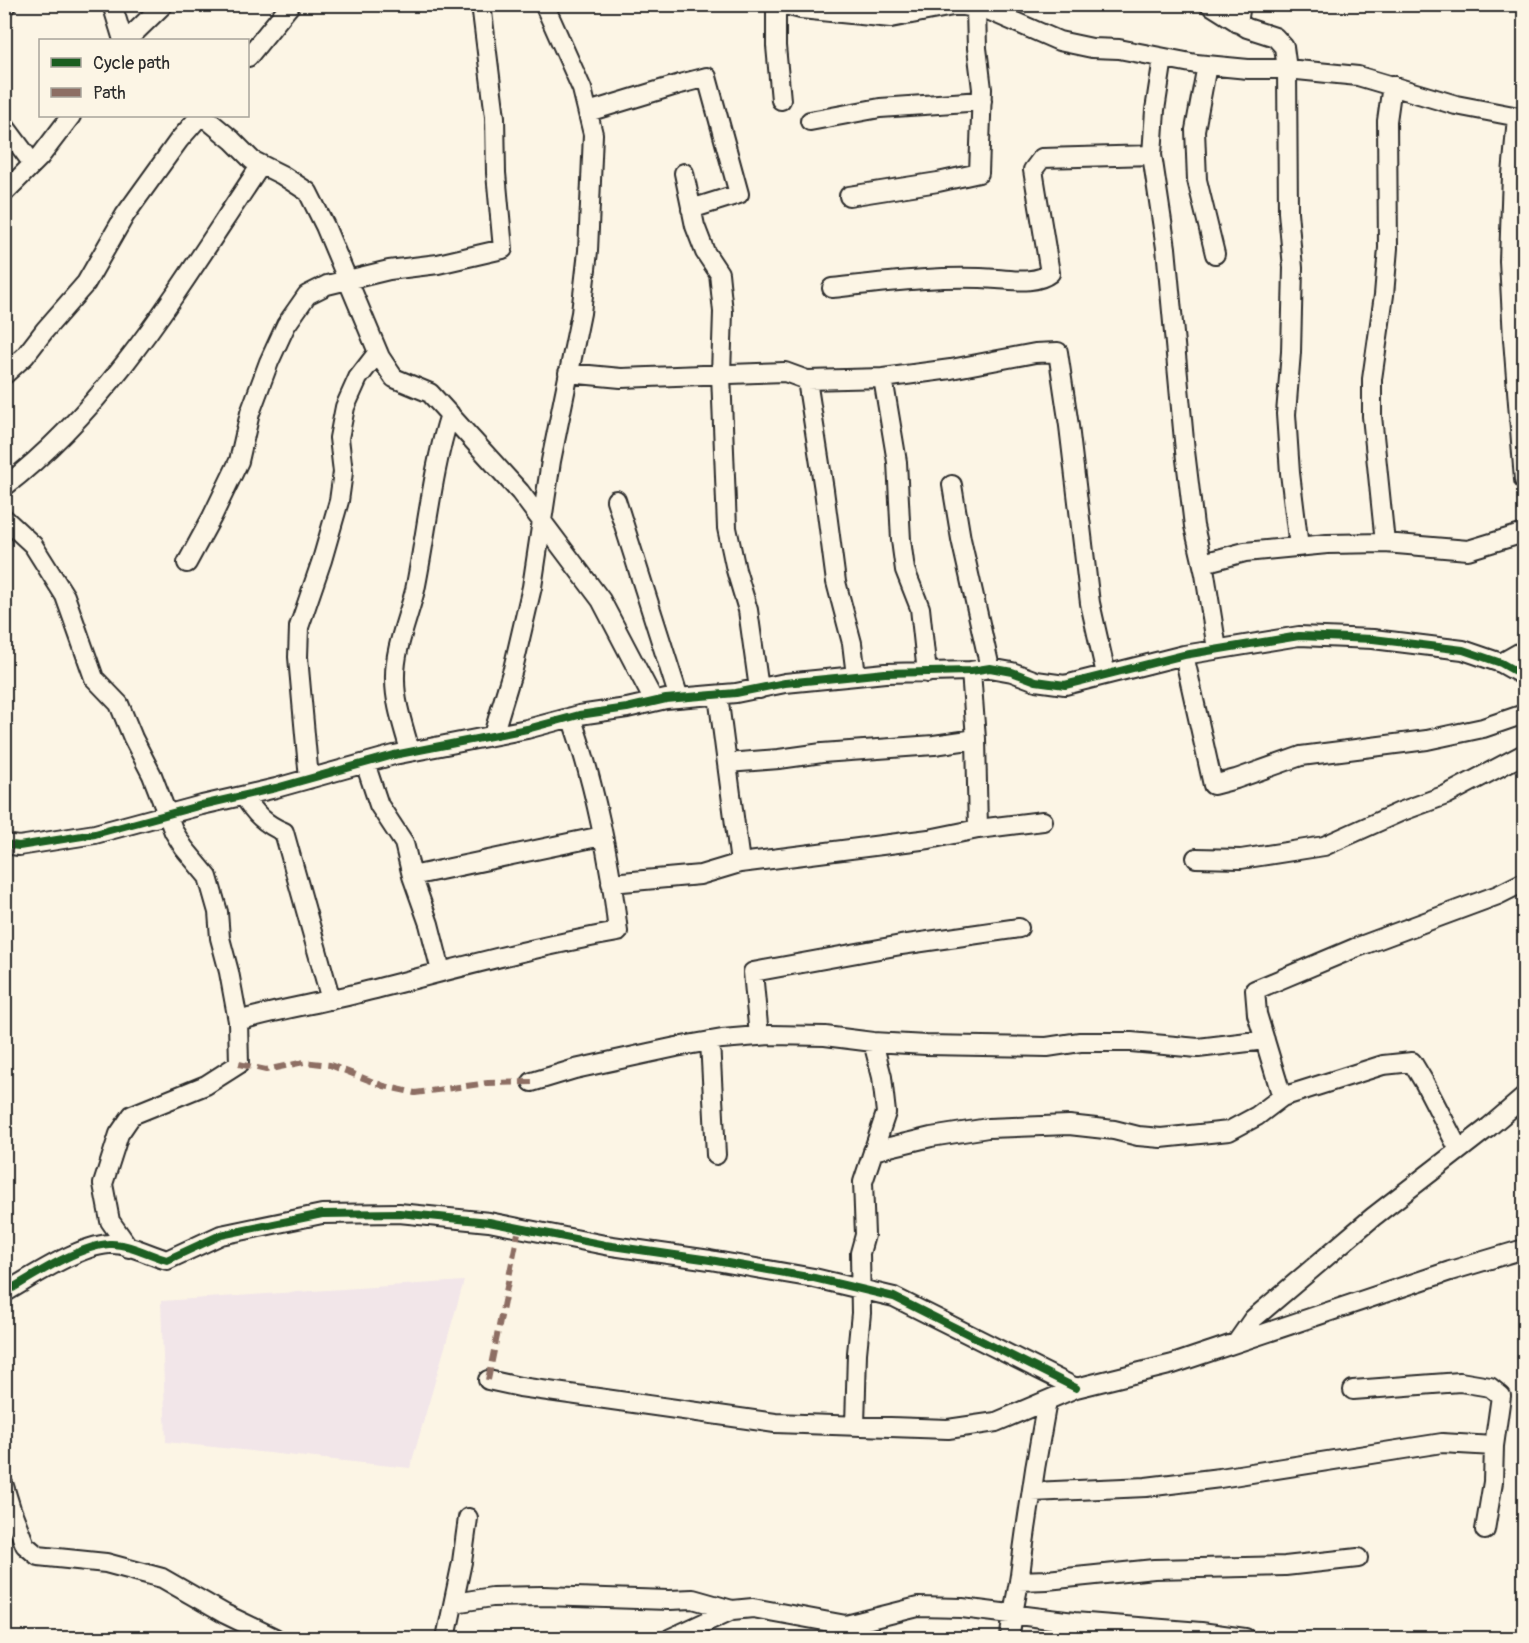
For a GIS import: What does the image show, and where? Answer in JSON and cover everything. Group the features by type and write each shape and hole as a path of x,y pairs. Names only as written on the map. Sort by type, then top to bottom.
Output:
{"street":[{"path":"112,4 125,39"},
{"path":"126,39 164,4"},
{"path":"249,56 291,4"},
{"path":"187,563 238,461 250,414 268,362 286,325 307,296 327,285 389,270 438,264 503,249 496,173 495,117 481,4"},
{"path":"493,735 518,649 532,587 551,461 581,313 588,251 593,134 582,89 544,4"},
{"path":"776,4 776,46 781,100"},
{"path":"782,4 891,18 903,10 958,5 990,11 1059,41 1092,48 1119,49 1207,65 1248,69 1287,69 1358,76 1456,105 1521,118 1512,175 1509,261 1524,480"},
{"path":"1209,4 1240,14 1247,28 1275,37 1284,46 1287,69 1288,212 1293,268 1292,352 1287,414 1290,472 1299,547"},
{"path":"849,196 938,182 979,172 982,101 976,9"},
{"path":"1163,58 1155,110 1152,155 1166,248 1194,526 1203,563 1217,649"},
{"path":"1207,65 1195,130 1197,180 1215,254"},
{"path":"588,112 707,77 740,194 691,209"},
{"path":"1384,543 1372,416 1372,379 1388,248 1387,121 1392,85"},
{"path":"810,121 880,108 982,101"},
{"path":"4,193 33,164 70,117"},
{"path":"4,375 25,356 86,283 125,215 179,140 200,117"},
{"path":"202,117 232,140 252,160 308,192 378,352 394,378 430,393 520,492 600,600 654,701"},
{"path":"4,125 33,164"},
{"path":"832,288 967,277 1042,279 1050,273 1033,170 1042,158 1152,155"},
{"path":"4,487 34,464 113,380 147,335 261,165"},
{"path":"684,173 691,209 705,252 719,273 723,312 721,374 728,528 736,570 748,610 759,688"},
{"path":"309,779 299,680 298,627 322,560 339,501 343,472 339,438 345,407 358,378 378,352"},
{"path":"568,373 621,378 784,372 807,380 883,378 951,369 1035,353 1058,352 1090,603 1106,674"},
{"path":"883,378 897,462 905,570 920,608 927,673"},
{"path":"807,380 836,582 852,643 856,675"},
{"path":"410,752 399,713 395,679 399,645 414,594 440,446 450,414"},
{"path":"952,485 961,539 990,668"},
{"path":"616,500 679,698"},
{"path":"4,518 33,545 65,596 94,678 119,704 152,775 174,832 208,877 218,912 220,938 238,1021 239,1064 206,1085 132,1115 119,1134 103,1184 111,1221 129,1248"},
{"path":"1203,563 1245,552 1299,547 1384,543 1468,550 1524,533"},
{"path":"4,844 19,846 95,834 365,763 527,729 571,717 654,701 718,695 785,683 856,675 971,671 990,668 1012,672 1036,681 1065,685 1184,655 1299,636 1431,645 1463,650 1501,663 1524,676"},
{"path":"1501,663 1524,650"},
{"path":"1184,655 1213,784 1236,779 1300,756 1427,740 1483,728 1524,714"},
{"path":"971,671 976,739 978,829"},
{"path":"718,695 740,863"},
{"path":"238,1021 569,940 618,932 602,836 582,748 571,717"},
{"path":"727,763 934,745 976,739"},
{"path":"1196,858 1241,859 1324,846 1446,795 1524,754"},
{"path":"365,763 379,805 404,843 441,972"},
{"path":"244,796 253,812 268,825 284,832 331,1000"},
{"path":"611,884 700,875 740,863 929,839 978,829 1043,821"},
{"path":"412,876 602,836"},
{"path":"1282,1097 1257,1014 1255,990 1355,948 1498,895 1524,882"},
{"path":"759,1036 753,972 901,945 1019,928"},
{"path":"532,1082 575,1069 710,1041 759,1036 825,1036 873,1042 1047,1047 1080,1042 1131,1042 1198,1048 1265,1040"},
{"path":"710,1041 716,1155"},
{"path":"855,1425 857,1353 861,1313 860,1253 865,1235 863,1182 885,1113 882,1077 873,1042"},
{"path":"873,1151 931,1137 988,1128 1069,1125 1114,1130 1138,1137 1161,1138 1229,1131 1257,1116 1282,1097 1383,1065 1412,1062 1459,1150"},
{"path":"1237,1342 1253,1319 1373,1217 1524,1097"},
{"path":"4,1293 81,1251 110,1244 167,1260 221,1235 322,1214 399,1213 489,1222 605,1245 802,1276 894,1297 1076,1388"},
{"path":"488,1380 520,1387 775,1423 948,1430 996,1422 1076,1388 1173,1364 1450,1271 1524,1250"},
{"path":"1353,1390 1460,1382 1490,1387 1501,1396 1494,1446 1493,1482 1485,1530"},
{"path":"1010,1638 1011,1614 1019,1581 1023,1543 1047,1401"},
{"path":"1032,1492 1146,1487 1220,1478 1442,1443 1494,1446"},
{"path":"4,1486 25,1545 38,1556 106,1563 162,1578 242,1630 275,1638"},
{"path":"447,1638 468,1518"},
{"path":"1019,1581 1154,1569 1285,1566 1358,1558"},
{"path":"454,1603 492,1597 543,1596 693,1599 732,1610"},
{"path":"671,1638 732,1610 753,1608 845,1632 918,1607 962,1608 1074,1622 1202,1632 1245,1638"}],"shaded area":[{"path":"464,1281 410,1468 166,1442 161,1301"}],"marked path":[{"path":"239,1064 266,1070 304,1062 330,1065 384,1086 415,1093 488,1083 532,1082"},
{"path":"488,1380 519,1228"}],"cycle path":[{"path":"4,844 19,846 95,834 394,755 527,729 579,715 666,699 736,693 785,683 885,673 971,671 990,668 1012,672 1036,681 1065,685 1184,655 1299,636 1373,639 1463,650 1501,663 1524,676"},
{"path":"4,1293 55,1263 97,1246 124,1245 167,1260 221,1235 322,1214 399,1213 489,1222 605,1245 814,1278 894,1297 1076,1388"}]}
